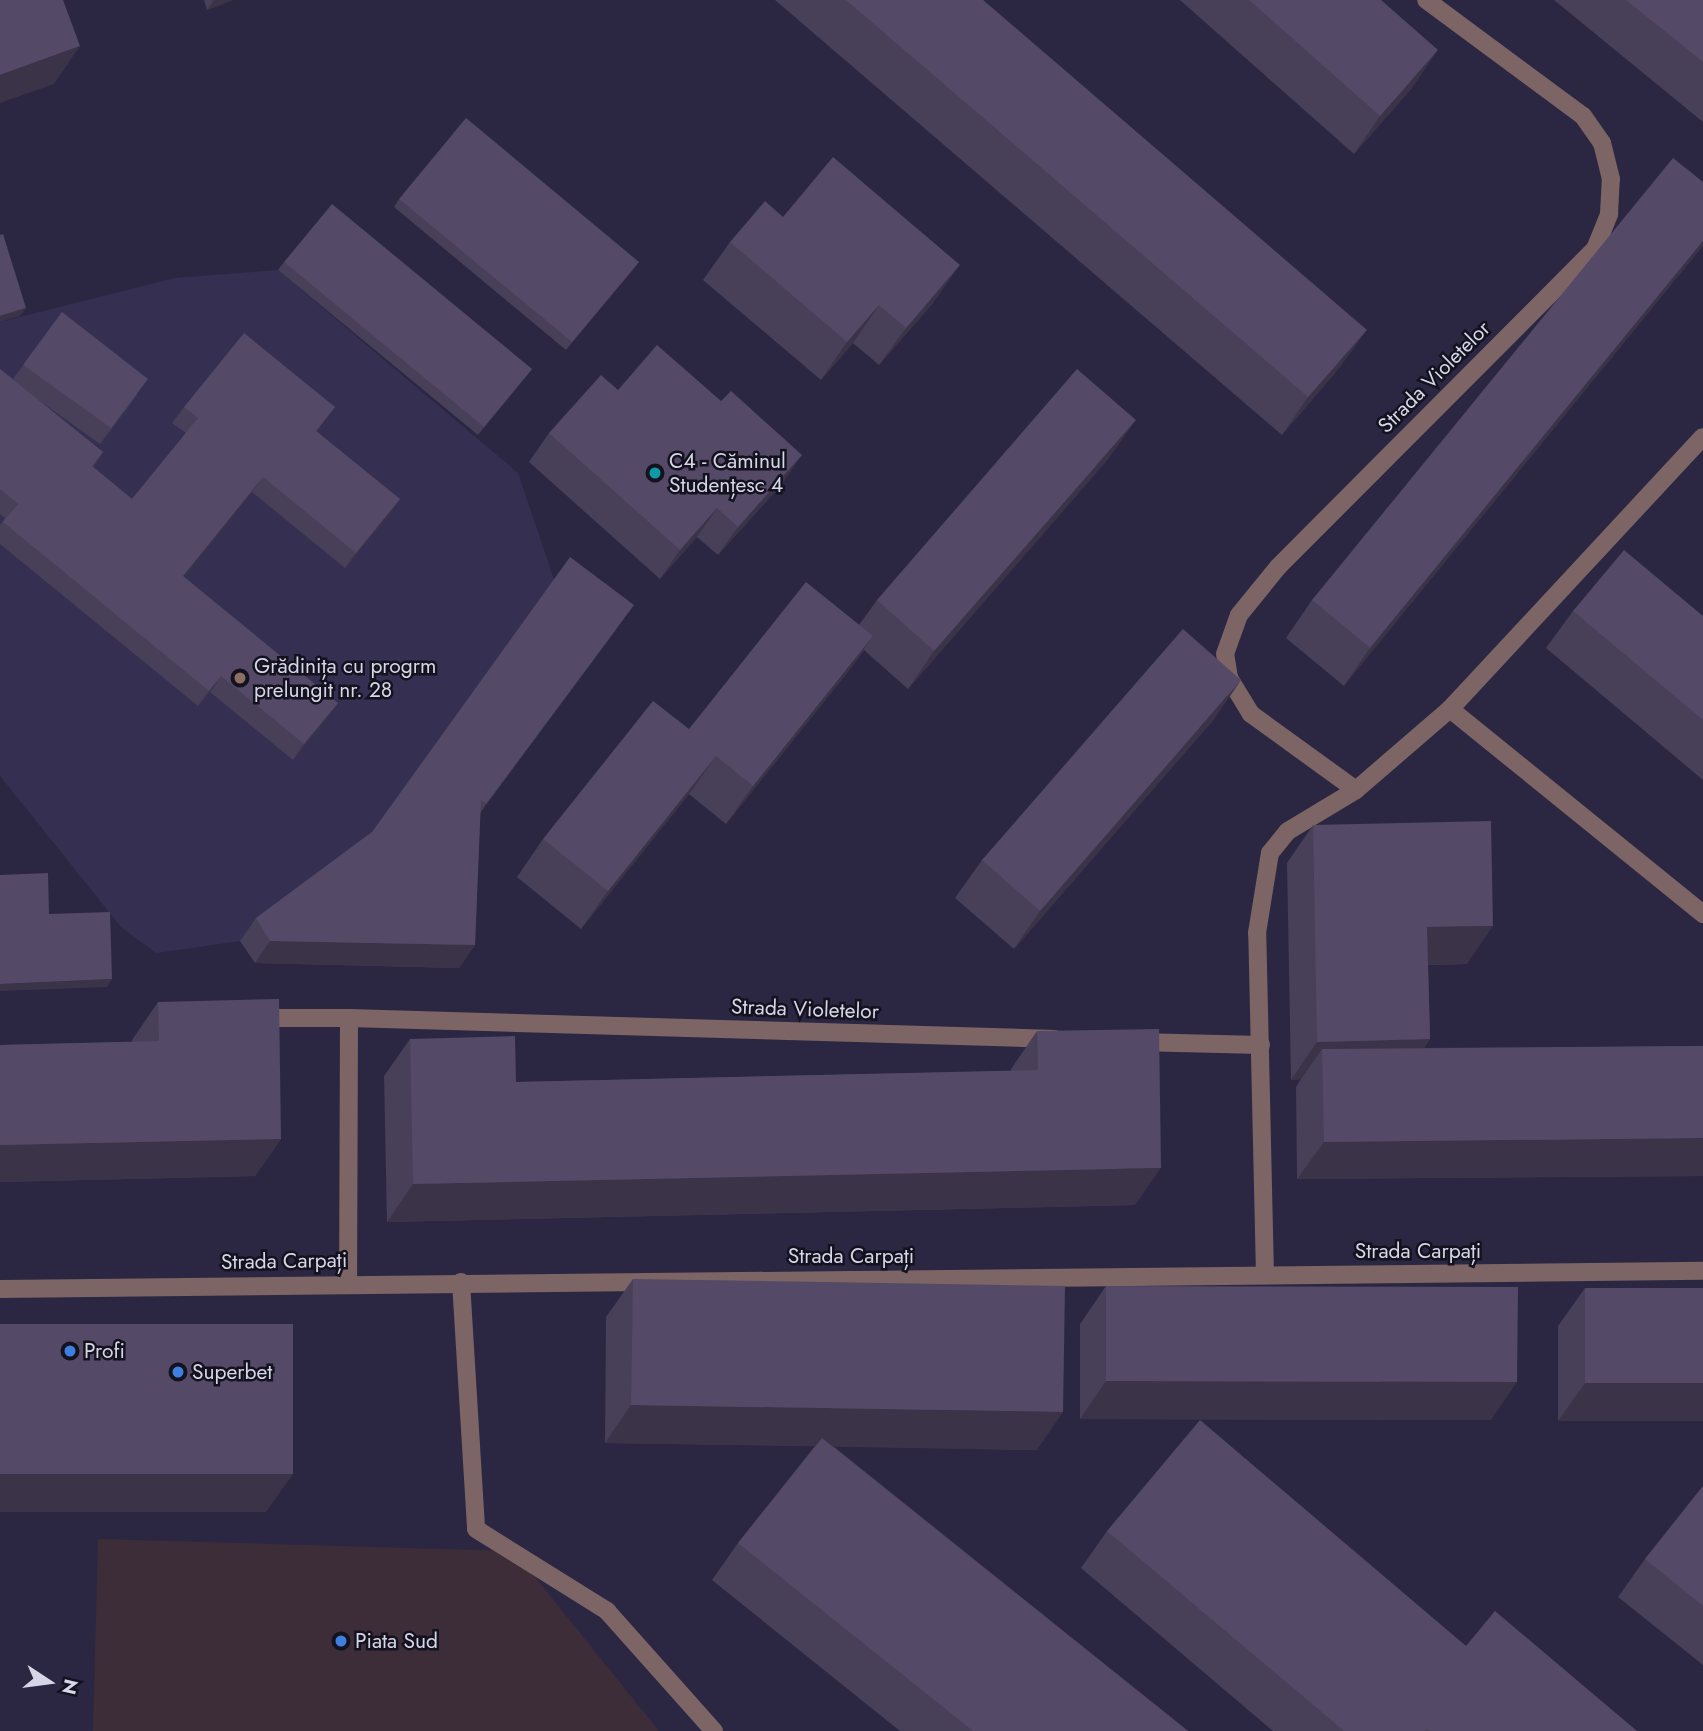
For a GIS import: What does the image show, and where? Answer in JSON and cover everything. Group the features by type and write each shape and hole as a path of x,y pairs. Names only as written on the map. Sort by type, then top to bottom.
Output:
{"street":[{"name":"Strada Violetelor","path":"1356,790 1251,714 1229,678 1224,654 1239,615 1287,557 1595,249 1609,214 1611,179 1602,143 1583,116 1426,0"},
{"path":"1265,1275 1257,933 1270,853 1287,831 1356,790 1450,709 1703,437"},
{"path":"1450,709 1703,914"},
{"name":"Strada Violetelor","path":"229,1018 349,1018 1081,1040"},
{"path":"348,1283 349,1018"},
{"path":"1109,1041 1261,1045"},
{"name":"Strada Carpați","path":"0,1289 348,1283 1703,1271"},
{"path":"461,1282 476,1529 607,1611 714,1731"}],"shaded area":[{"name":"Grădinița cu progrm prelungit nr. 28","path":"278,270 518,473 554,580 356,855 240,941 156,953 121,927 0,776 0,322 175,278"},
{"name":"Piata Sud","path":"98,1539 514,1551 659,1731 93,1731"}],"building":[{"path":"0,0 63,0 80,46 0,75"},
{"path":"846,0 983,0 1367,330 1308,397"},
{"path":"1249,0 1381,0 1438,50 1380,116"},
{"path":"1626,0 1703,0 1703,62"},
{"path":"466,118 639,262 572,342 399,199"},
{"path":"833,157 960,265 906,328 879,305 847,342 730,242 765,201 783,217"},
{"path":"1673,158 1703,182 1703,241 1370,648 1312,600"},
{"path":"332,204 532,369 484,427 284,262"},
{"path":"3,234 26,308 0,316 0,235"},
{"path":"62,312 148,379 111,428 23,365"},
{"path":"244,333 335,407 316,431 400,499 356,553 263,477 183,576 338,703 304,744 221,676 209,691 3,522 18,504 0,489 0,369 103,452 92,466 132,499 198,418 184,407"},
{"name":"C4 - Căminul Studențesc 4","path":"657,345 721,401 731,391 802,455 738,527 717,508 680,550 549,433 601,375 618,390"},
{"path":"1077,369 1136,420 934,651 877,600"},
{"path":"1624,550 1703,616 1703,720 1573,611"},
{"path":"570,557 634,605 486,804 481,800 475,945 270,941 256,918 372,832"},
{"path":"806,582 873,636 753,786 716,756 608,891 543,839 653,701 689,729"},
{"path":"1183,629 1241,680 1040,911 982,860"},
{"path":"1491,821 1493,926 1427,927 1430,1039 1317,1042 1313,825"},
{"path":"48,873 49,914 110,912 112,979 0,984 0,875"},
{"path":"279,999 281,1139 0,1145 0,1045 159,1041 158,1002"},
{"path":"1159,1029 1161,1168 413,1184 410,1039 515,1036 516,1082 1038,1070 1037,1031"},
{"path":"1703,1046 1703,1138 1324,1142 1322,1049"},
{"path":"633,1279 1065,1286 1063,1412 631,1405"},
{"path":"1106,1286 1518,1287 1517,1382 1106,1381"},
{"path":"1585,1288 1703,1288 1703,1383 1585,1383"},
{"path":"0,1324 293,1324 293,1474 0,1474"},
{"path":"1200,1420 1466,1646 1495,1611 1637,1731 1344,1731 1107,1531"},
{"path":"822,1438 1188,1731 973,1731 738,1543"},
{"path":"1703,1486 1703,1606 1645,1559"}],"place":[{"name":"C4 - Căminul Studențesc 4","path":"655,473"},
{"name":"Grădinița cu progrm prelungit nr. 28","path":"240,678"},
{"name":"Profi","path":"70,1351"},
{"name":"Superbet","path":"178,1372"},
{"name":"Piata Sud","path":"341,1641"}]}
